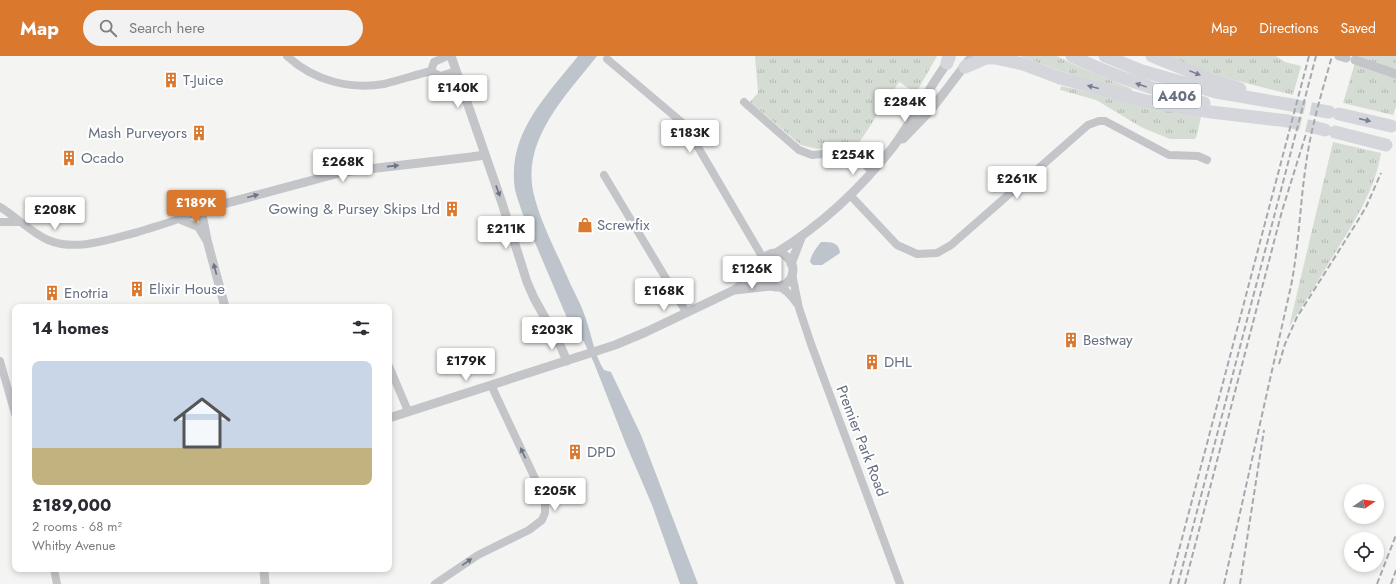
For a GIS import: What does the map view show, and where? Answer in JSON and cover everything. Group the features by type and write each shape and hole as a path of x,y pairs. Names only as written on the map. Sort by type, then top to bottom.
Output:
{"highway":[{"path":"1008,56 1023,64"},
{"name":"A406","path":"1023,64 1060,78 1146,101 1211,112 1288,122 1213,106 1162,92 1115,75 1072,56"},
{"name":"A406","path":"1105,56 1142,71 1216,92 1292,105 1216,82 1152,56"},
{"path":"968,61 975,62 992,57 1023,64"},
{"path":"1330,112 1391,126"},
{"path":"1326,130 1386,145"}],"street":[{"path":"287,56 296,64 316,76 338,84 383,84 431,71 440,76 456,71"},
{"path":"431,71 434,62 447,56"},
{"path":"451,56 527,282 567,361"},
{"path":"773,286 762,280 759,273 760,263 763,258 776,253 800,238 850,195 892,147 949,58"},
{"path":"1346,58 1396,74"},
{"path":"607,59 685,125 763,258"},
{"path":"892,147 914,129 930,111 968,61"},
{"path":"744,102 799,150 812,155 842,152 851,154 858,158 872,171"},
{"path":"850,195 897,245 917,254 937,253 951,244 1088,125 1098,121 1105,121 1169,155 1198,156 1207,160"},
{"path":"0,208 19,222 49,240 67,245 90,244 181,220 201,210 343,172 485,155"},
{"path":"604,175 686,312"},
{"path":"201,210 207,240 224,304"},
{"path":"181,220 198,227 207,240"},
{"path":"0,222 19,222"},
{"path":"734,290 773,286 786,283 792,274 791,264 800,238"},
{"path":"776,253 785,256 791,264"},
{"path":"392,417 580,357 646,332 734,290 759,273"},
{"name":"Premier Park Road","path":"792,274 799,308 817,363 900,584"},
{"name":"Premier Park Road","path":"773,286 780,287 787,292 799,308"},
{"path":"0,361 12,403"},
{"path":"392,373 408,411"},
{"path":"436,584 478,555 529,530 542,520 545,513 545,502 540,489 491,385"},
{"path":"55,572 57,584"},
{"path":"264,572 265,584"}],"green space":[{"path":"755,56 937,56 916,93 899,82 855,149 843,145 817,149 801,145 750,102 758,93"},
{"path":"1020,56 1057,56 1079,67 1132,89 1132,92 1063,72"},
{"path":"1161,56 1276,56 1285,62 1301,66 1293,95 1230,79"},
{"path":"1357,56 1396,56 1396,107 1393,115 1343,103"},
{"path":"1061,86 1201,117 1197,135 1195,139 1170,139 1141,127 1096,100 1060,90"},
{"path":"1333,142 1381,153 1378,167 1374,181 1362,207 1289,327"}],"shaded area":[{"path":"578,56 597,56 559,104 539,139 533,158 532,178 535,199 546,231 583,309 595,351 604,370 611,372 641,435 698,584 680,584 652,505 594,363 584,342 570,325 522,212 514,184 515,162 519,144 525,128 544,98"},
{"path":"821,242 834,243 838,247 840,253 822,265 813,265 810,262 811,257"}],"tunnel":[{"path":"1292,105 1322,111"},
{"path":"1288,121 1317,128"}],"railway":[{"path":"1170,584 1309,56"},
{"path":"1178,584 1316,56"},
{"path":"1224,584 1291,286 1308,150 1332,56"},
{"path":"1185,584 1282,211 1306,134"},
{"path":"1279,364 1285,344 1297,317 1366,207 1381,173"},
{"path":"1240,584 1264,430"},
{"path":"1377,584 1396,535"},
{"path":"1391,584 1396,570"}],"place":[{"name":"T-Juice","path":"171,80"},
{"name":"Mash Purveyors","path":"199,133"},
{"name":"Ocado","path":"69,158"},
{"name":"Gowing & Pursey Skips Ltd","path":"452,209"},
{"name":"Screwfix","path":"585,225"},
{"name":"Elixir House","path":"137,289"},
{"name":"Enotria","path":"52,293"},
{"name":"Bestway","path":"1071,340"},
{"name":"DHL","path":"872,362"},
{"name":"DPD","path":"575,452"}]}
